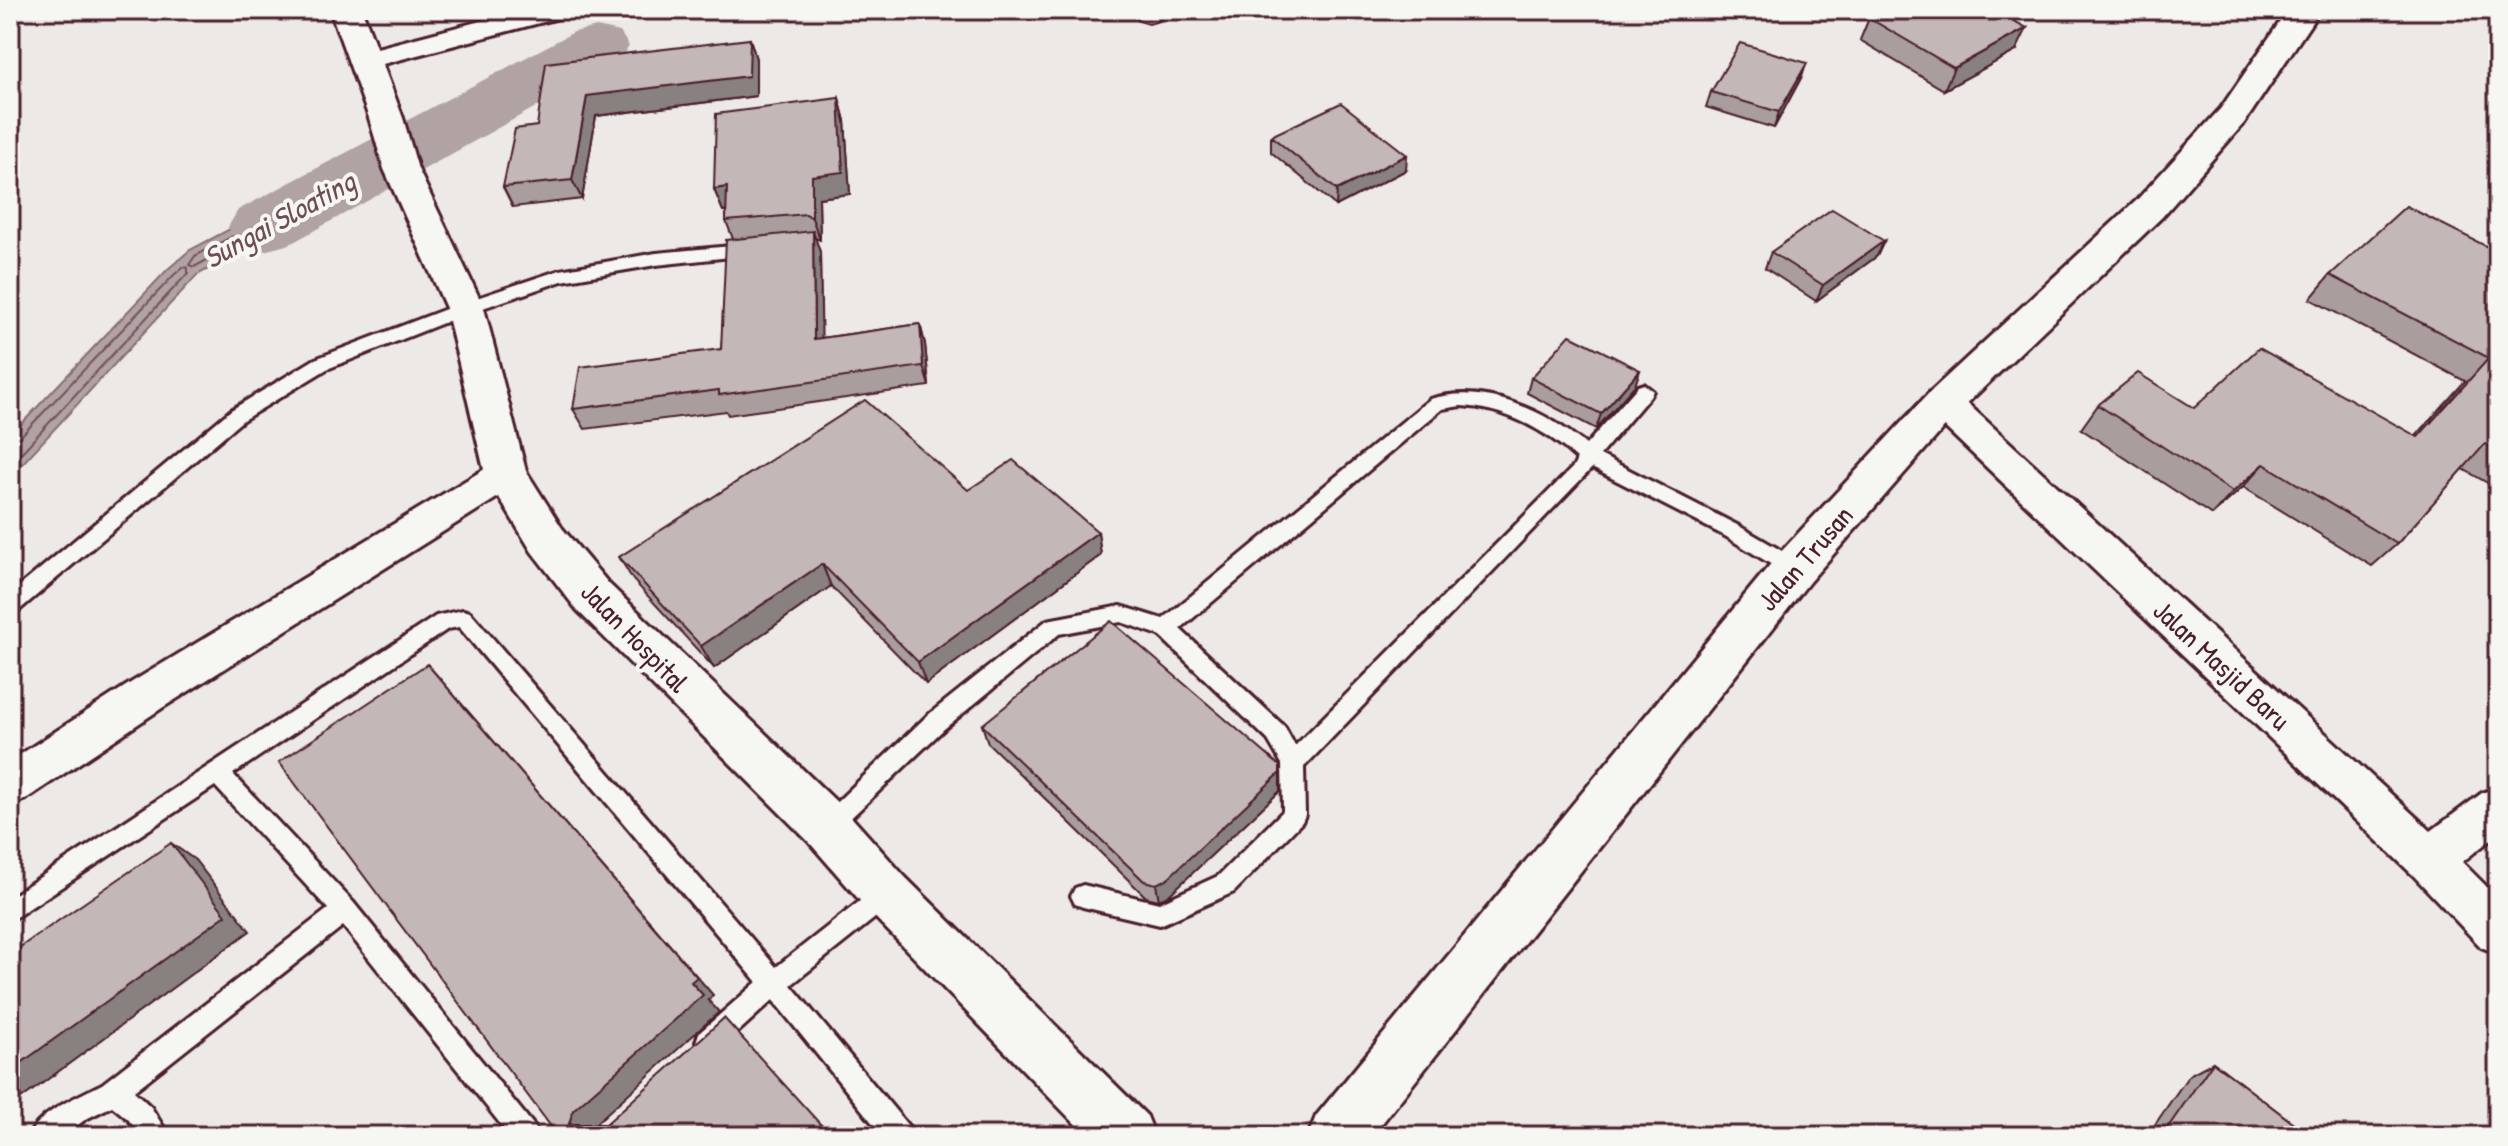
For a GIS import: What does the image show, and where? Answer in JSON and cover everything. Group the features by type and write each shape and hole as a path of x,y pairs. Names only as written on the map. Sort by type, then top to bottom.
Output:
{"main road":[{"name":"Jalan Hospital","path":"346,10 386,118 401,169 465,308 506,474 547,540 593,597 827,826 887,894 1127,1136"},
{"name":"Jalan Trusan","path":"1336,1136 1794,568 1943,403 2149,209 2233,115 2304,10"}],"street":[{"path":"364,60 556,10"},
{"name":"Jalan Masjid Baru","path":"1943,403 2429,860 2498,931"},
{"path":"10,785 147,695 506,474"},
{"path":"2429,860 2498,807"}],"lane":[{"path":"10,606 237,415 321,364 465,308 560,276 656,259 766,249"},
{"path":"1293,763 1582,470 1587,457 1644,391"},
{"path":"1166,629 1436,404 1461,399 1490,402 1575,444 1587,457 1732,531 1794,568"},
{"path":"827,826 936,722 1054,626 1121,614 1166,629 1276,733 1293,763 1294,815 1226,884 1160,914 1083,896"},
{"path":"10,910 443,622 454,617 463,618 900,1136"},
{"path":"218,773 345,910 526,1136"},
{"path":"695,1054 774,983 887,894"},
{"path":"42,1136 77,1110 111,1093 345,910"},
{"path":"111,1093 135,1106 156,1136"}],"water":[{"path":"367,157 376,178 197,275 10,477 10,436 168,269 190,250"}],"building":[{"path":"1884,10 1994,10 2027,28 1954,68 1869,18"},
{"path":"750,39 749,76 587,96 572,180 503,187 515,129 537,126 546,63"},
{"path":"1740,43 1807,63 1779,112 1711,92"},
{"path":"839,98 843,172 812,176 812,218 806,214 726,221 727,187 714,189 716,114"},
{"path":"1341,103 1407,155 1337,190 1271,136"},
{"path":"2406,206 2498,252 2498,452 2485,444 2397,544 2264,464 2233,492 2098,405 2138,373 2194,408 2259,348 2418,437 2489,358 2330,275"},
{"path":"1832,209 1884,241 1823,285 1771,252"},
{"path":"813,231 814,339 920,324 923,366 719,395 719,390 573,409 580,367 721,349 726,240"},
{"path":"1570,335 1640,370 1601,414 1531,378"},
{"path":"865,400 968,490 1013,460 1098,532 918,662 822,564 701,646 619,557"},
{"path":"1111,621 1280,766 1280,773 1166,880 1156,884 1144,881 982,725"},
{"path":"427,664 697,977 691,982 703,995 573,1110 569,1124 606,1124 724,1018 831,1136 558,1136 279,762"},
{"path":"171,843 226,915 10,1071 10,954"},
{"path":"2213,1062 2310,1136 2162,1136"},
{"path":"75,1129 79,1136 65,1136"}],"waterway":[{"name":"Sungai Sloating","path":"264,227 597,46"}]}
